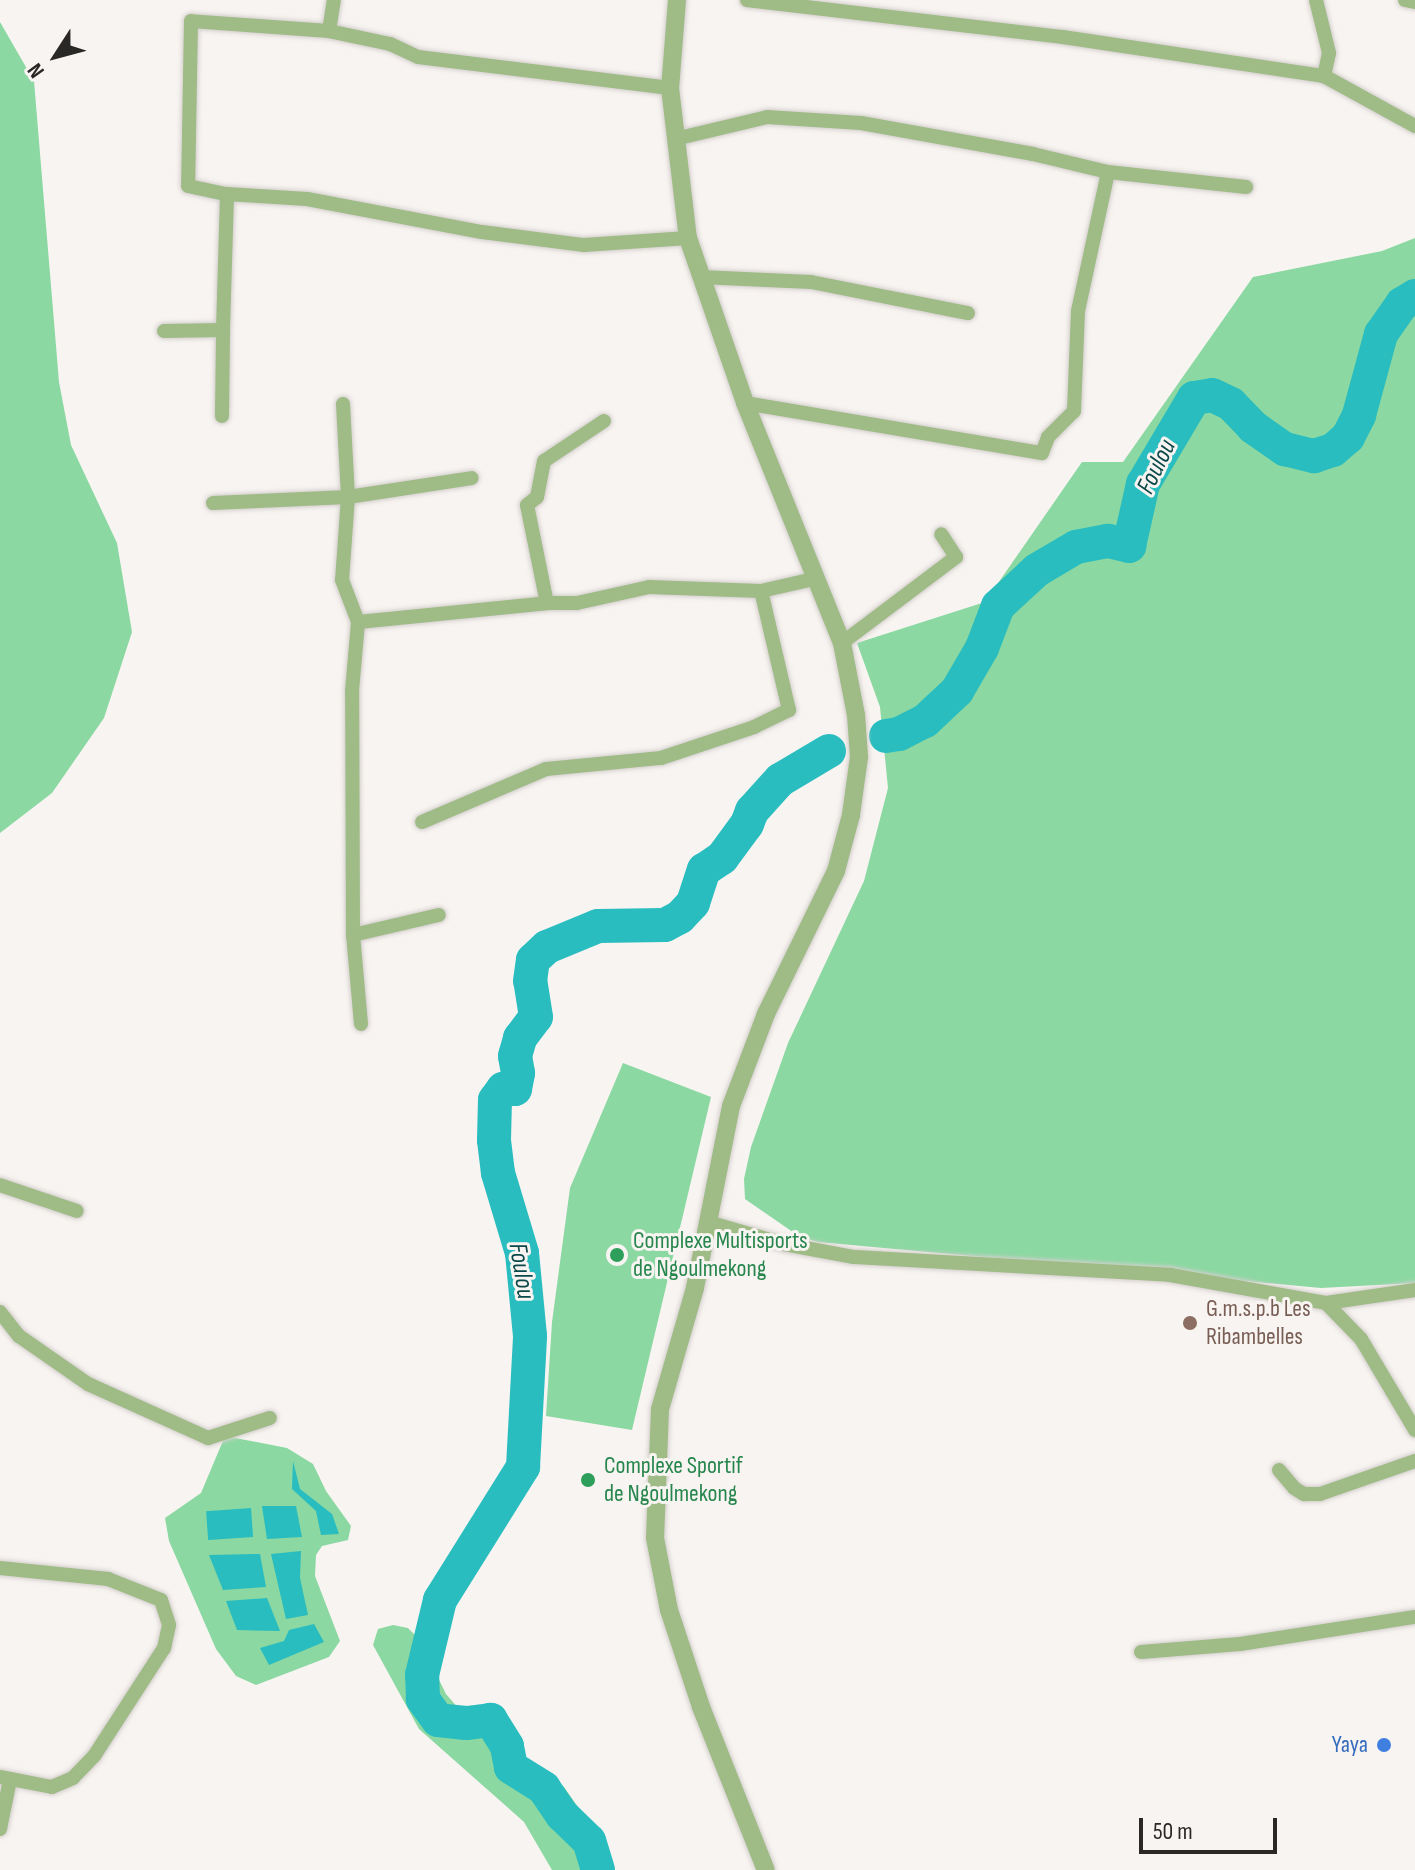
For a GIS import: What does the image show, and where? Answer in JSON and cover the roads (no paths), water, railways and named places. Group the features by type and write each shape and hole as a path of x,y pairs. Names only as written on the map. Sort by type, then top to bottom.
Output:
{"street":[{"path":"329,31 334,0"},
{"path":"677,0 670,88 688,238 745,403 842,643 856,715 859,757 851,815 836,871 766,1014 731,1106 695,1288 660,1409 655,1538 669,1610 692,1679 766,1870"},
{"path":"747,0 1063,37 1324,76 1415,126"},
{"path":"1316,0 1329,53 1324,76"},
{"path":"1405,0 1415,2"},
{"path":"670,88 418,57 390,44 329,31 191,21 188,186 227,194 307,199 482,232 584,245 688,238"},
{"path":"675,139 767,117 861,123 1108,172 1246,187"},
{"path":"745,403 1042,453 1048,437 1074,411 1078,311 1108,172"},
{"path":"222,416 227,194"},
{"path":"700,277 811,282 968,313"},
{"path":"164,331 223,330"},
{"path":"343,404 348,497 342,580 358,622 352,691 353,935 361,1024"},
{"path":"547,603 527,505 537,497 544,461 604,421"},
{"path":"213,503 348,497 472,478"},
{"path":"842,643 956,557 941,534"},
{"path":"358,622 547,603 577,603 649,587 761,591 818,578"},
{"path":"422,822 546,769 661,758 754,727 789,710 761,591"},
{"path":"353,935 439,915"},
{"path":"0,1185 77,1211"},
{"path":"708,1222 784,1244 853,1257 1170,1275 1326,1303 1415,1290"},
{"path":"1326,1303 1361,1339 1415,1430"},
{"path":"0,1312 19,1336 88,1384 208,1438 270,1418"},
{"path":"1279,1470 1294,1488 1304,1494 1320,1494 1415,1461"},
{"path":"0,1568 108,1579 161,1600 169,1625 164,1648 94,1756 73,1778 52,1787 5,1779 0,1829"},
{"path":"1141,1652 1240,1644 1415,1617"}],"water":[{"path":"293,1461 300,1489 332,1514 339,1534 321,1535 316,1511 292,1489"},
{"path":"262,1506 296,1506 302,1537 267,1539"},
{"path":"251,1508 253,1537 208,1540 206,1511"},
{"path":"301,1551 300,1578 308,1615 286,1619 271,1554"},
{"path":"260,1554 266,1587 223,1590 209,1555"},
{"path":"267,1598 280,1631 237,1630 226,1601"},
{"path":"314,1624 324,1642 269,1665 260,1648 284,1641 289,1630"}],"waterway":[{"name":"Foulou","path":"886,736 899,734 925,721 957,691 982,648 998,606 1037,570 1076,547 1108,541 1129,546 1143,484 1194,398 1212,395 1231,404 1253,427 1285,449 1314,456 1333,450 1348,437 1359,415 1381,334 1402,304 1415,296"},
{"name":"Foulou","path":"598,1870 589,1841 562,1815 544,1788 511,1767 507,1746 491,1720 466,1723 438,1720 423,1699 422,1675 440,1600 523,1467 530,1336 522,1253 498,1173 494,1140 495,1100 503,1089 515,1089 518,1073 515,1056 520,1038 536,1017 530,981 533,960 547,947 598,926 665,925 680,917 693,903 704,870 722,858 747,824 752,811 780,780 829,751"}],"place":[{"name":"Complexe Multisports de Ngoulmekong","path":"617,1255"},
{"name":"G.m.s.p.b Les Ribambelles","path":"1190,1323"},
{"name":"Complexe Sportif de Ngoulmekong","path":"588,1480"},
{"name":"Yaya","path":"1384,1745"}]}
